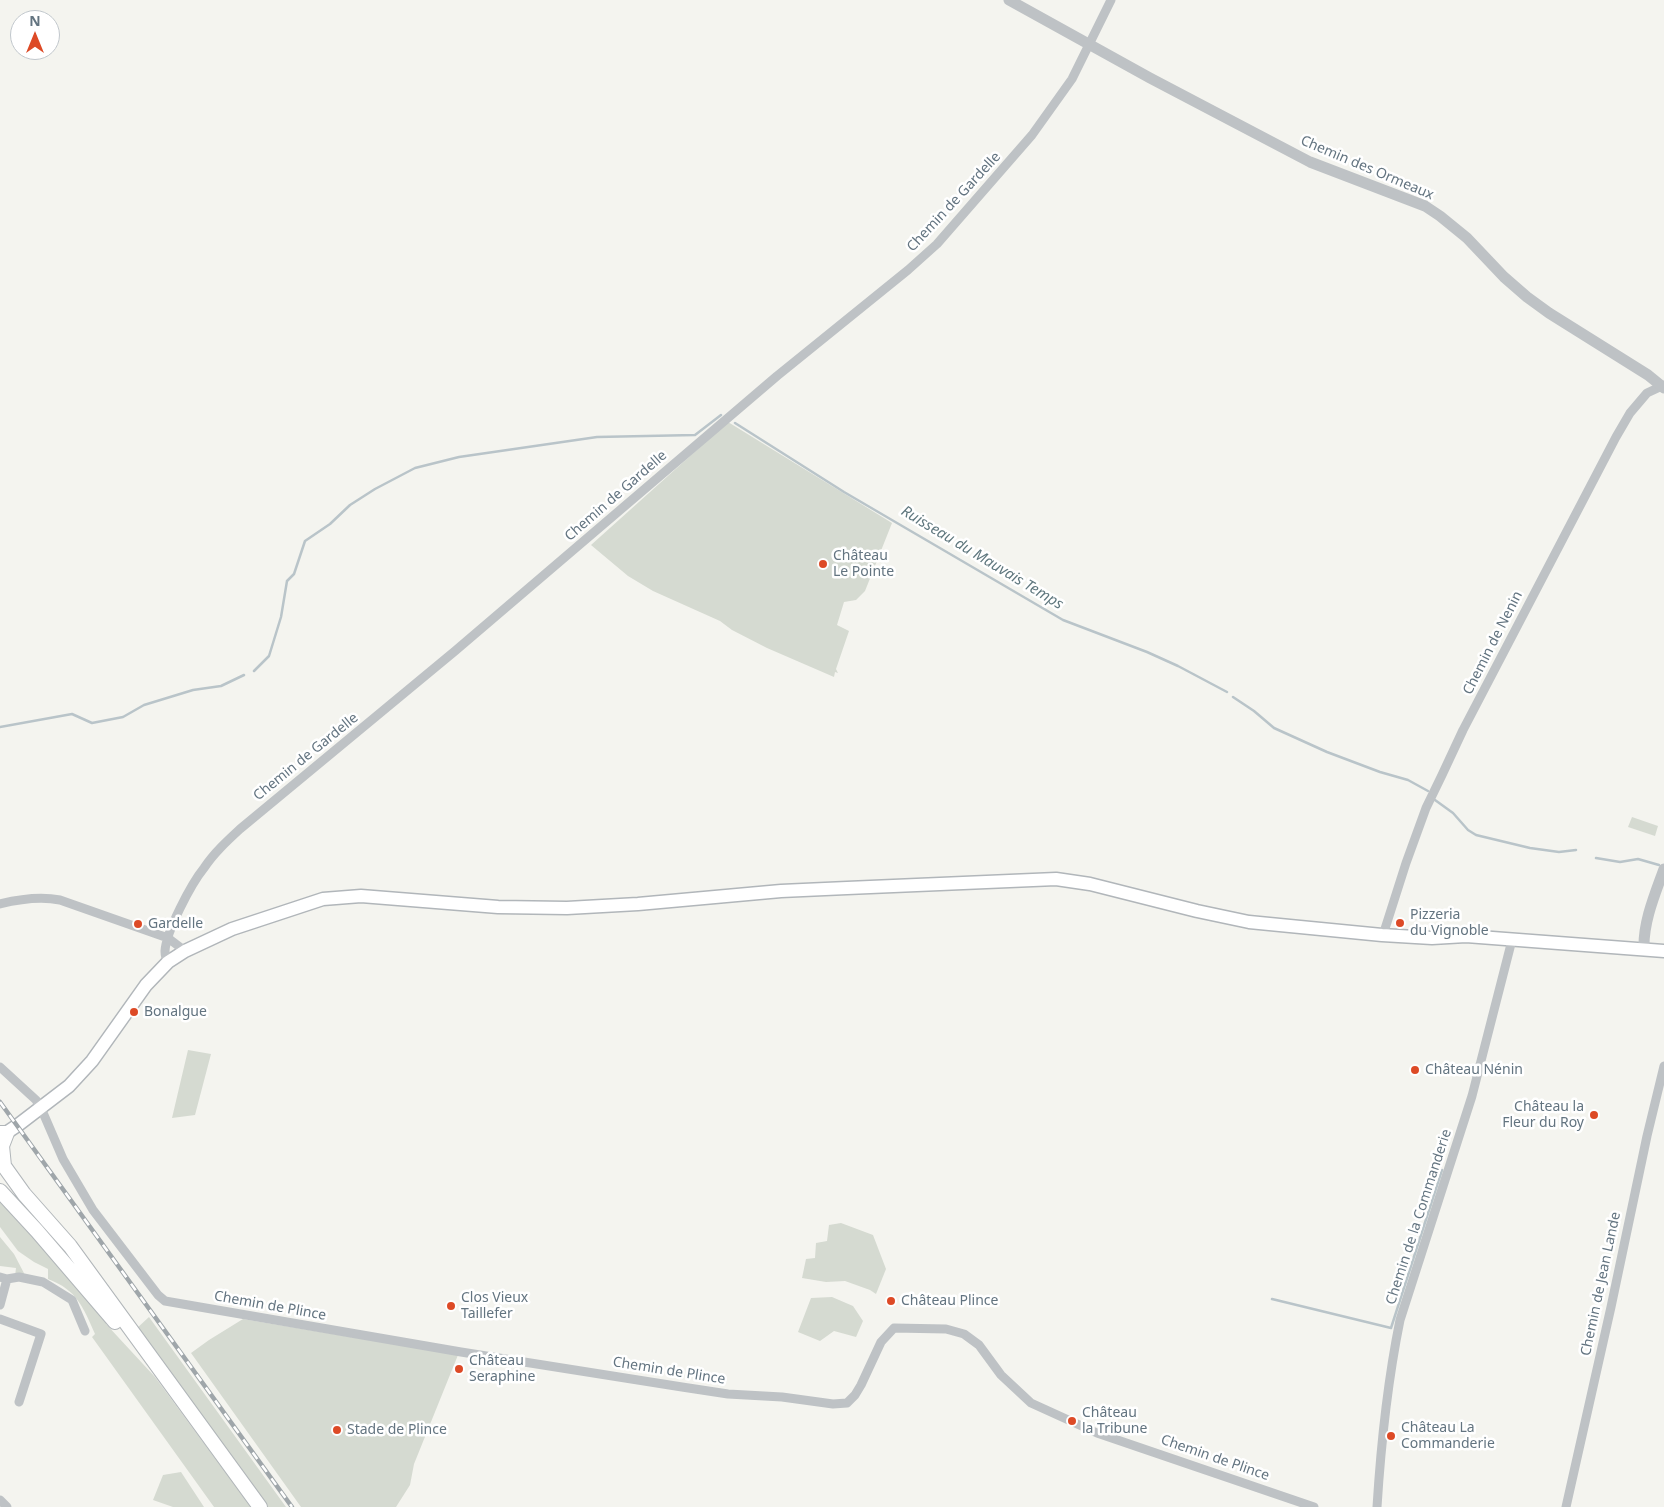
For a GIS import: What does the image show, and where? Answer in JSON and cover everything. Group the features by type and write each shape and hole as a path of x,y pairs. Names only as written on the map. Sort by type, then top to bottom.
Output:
{"main road":[{"path":"260,1507 70,1246 1,1169 2,1134 41,1108 69,1086 92,1061 146,985 168,962 185,951 232,929 323,899 342,896 498,907 567,908 847,888 1056,879 1090,884 1249,922 1383,936 1432,938 1466,936 1664,951"},
{"path":"0,1191 77,1276 184,1404"}],"street":[{"name":"Chemin des Ormeaux","path":"1009,0 1089,45 1310,162 1425,206 1467,238 1504,277 1527,297 1663,386"},
{"name":"Chemin de Gardelle","path":"168,962 165,951 168,938 186,896 203,868 240,828 455,651 777,376 908,270 937,244 1032,135 1072,79 1111,0"},
{"name":"Chemin de Nenin","path":"1383,936 1426,808 1463,730 1616,437 1630,413 1647,393 1663,386"},
{"path":"1644,949 1648,918 1664,869"},
{"path":"0,904 27,898 44,897 60,900 168,938 185,951"},
{"name":"Chemin de la Commanderie","path":"1377,1507 1382,1435 1392,1357 1400,1320 1472,1096 1512,940"},
{"name":"Chemin de Jean Lande","path":"1566,1507 1664,1066"},
{"name":"Chemin de Plince","path":"0,1067 33,1097 41,1108 63,1159 94,1210 158,1295 165,1301 451,1351 682,1388 728,1394 782,1397 833,1404 847,1403 855,1395 881,1342 894,1328 946,1329 964,1334 979,1345 1001,1375 1031,1403 1097,1433 1314,1507"},
{"path":"0,1305 4,1278 19,1277 43,1282 72,1300 85,1331"},
{"path":"0,1319 42,1334 19,1402"},
{"path":"0,1500 7,1507"}],"shaded area":[{"path":"728,422 892,523 865,591 856,600 844,602 837,625 849,631 836,669 838,673 835,672 834,677 767,648 732,630 720,621 653,591 628,576 591,545"},
{"path":"1632,817 1658,826 1655,836 1628,827"},
{"path":"188,1050 211,1054 195,1115 172,1118"},
{"path":"0,1197 109,1321 106,1324 155,1377 251,1507 214,1507 92,1337 95,1334 78,1300 66,1288 48,1279 48,1269 18,1251 0,1227"},
{"path":"841,1223 873,1235 886,1269 876,1294 845,1281 826,1282 802,1278 806,1259 815,1258 816,1243 827,1241 829,1225"},
{"path":"0,1237 14,1254 26,1277 15,1276 16,1268 0,1266"},
{"path":"832,1297 853,1306 863,1321 856,1337 834,1331 820,1341 798,1332 811,1298"},
{"path":"149,1317 286,1507 265,1507 136,1329"},
{"name":"Stade de Plince","path":"243,1319 458,1355 414,1464 410,1485 396,1507 301,1507 191,1353"},
{"path":"181,1472 204,1507 173,1507 153,1500 163,1475"}],"waterway":[{"name":"Ruisseau du Mauvais Temps","path":"254,671 269,656 281,617 287,581 294,574 305,541 330,524 350,505 375,489 415,468 459,457 597,437 695,435 721,415"},
{"name":"Ruisseau du Mauvais Temps","path":"735,423 844,492 1063,620 1147,652 1227,692"},
{"name":"Ruisseau du Mauvais Temps","path":"0,727 72,714 92,723 123,717 144,705 193,690 221,686 244,675"},
{"name":"Ruisseau du Mauvais Temps","path":"1233,697 1274,728 1327,752 1380,772 1408,780 1428,791"},
{"name":"Ruisseau du Mauvais Temps","path":"1435,800 1453,813 1468,830 1476,835 1530,848 1559,852 1576,850"},
{"name":"Ruisseau du Mauvais Temps","path":"1596,858 1620,862 1638,859 1659,865"},
{"path":"1272,1299 1391,1328 1442,1170"}],"railway":[{"path":"0,1102 292,1507"}],"place":[{"name":"Château Le Pointe","path":"823,564"},
{"name":"Pizzeria du Vignoble","path":"1400,923"},
{"name":"Gardelle","path":"138,924"},
{"name":"Bonalgue","path":"134,1012"},
{"name":"Château Nénin","path":"1415,1070"},
{"name":"Château la Fleur du Roy","path":"1594,1115"},
{"name":"Château Plince","path":"891,1301"},
{"name":"Clos Vieux Taillefer","path":"451,1306"},
{"name":"Château Seraphine","path":"459,1369"},
{"name":"Château la Tribune","path":"1072,1421"},
{"name":"Stade de Plince","path":"337,1430"},
{"name":"Château La Commanderie","path":"1391,1436"}]}
